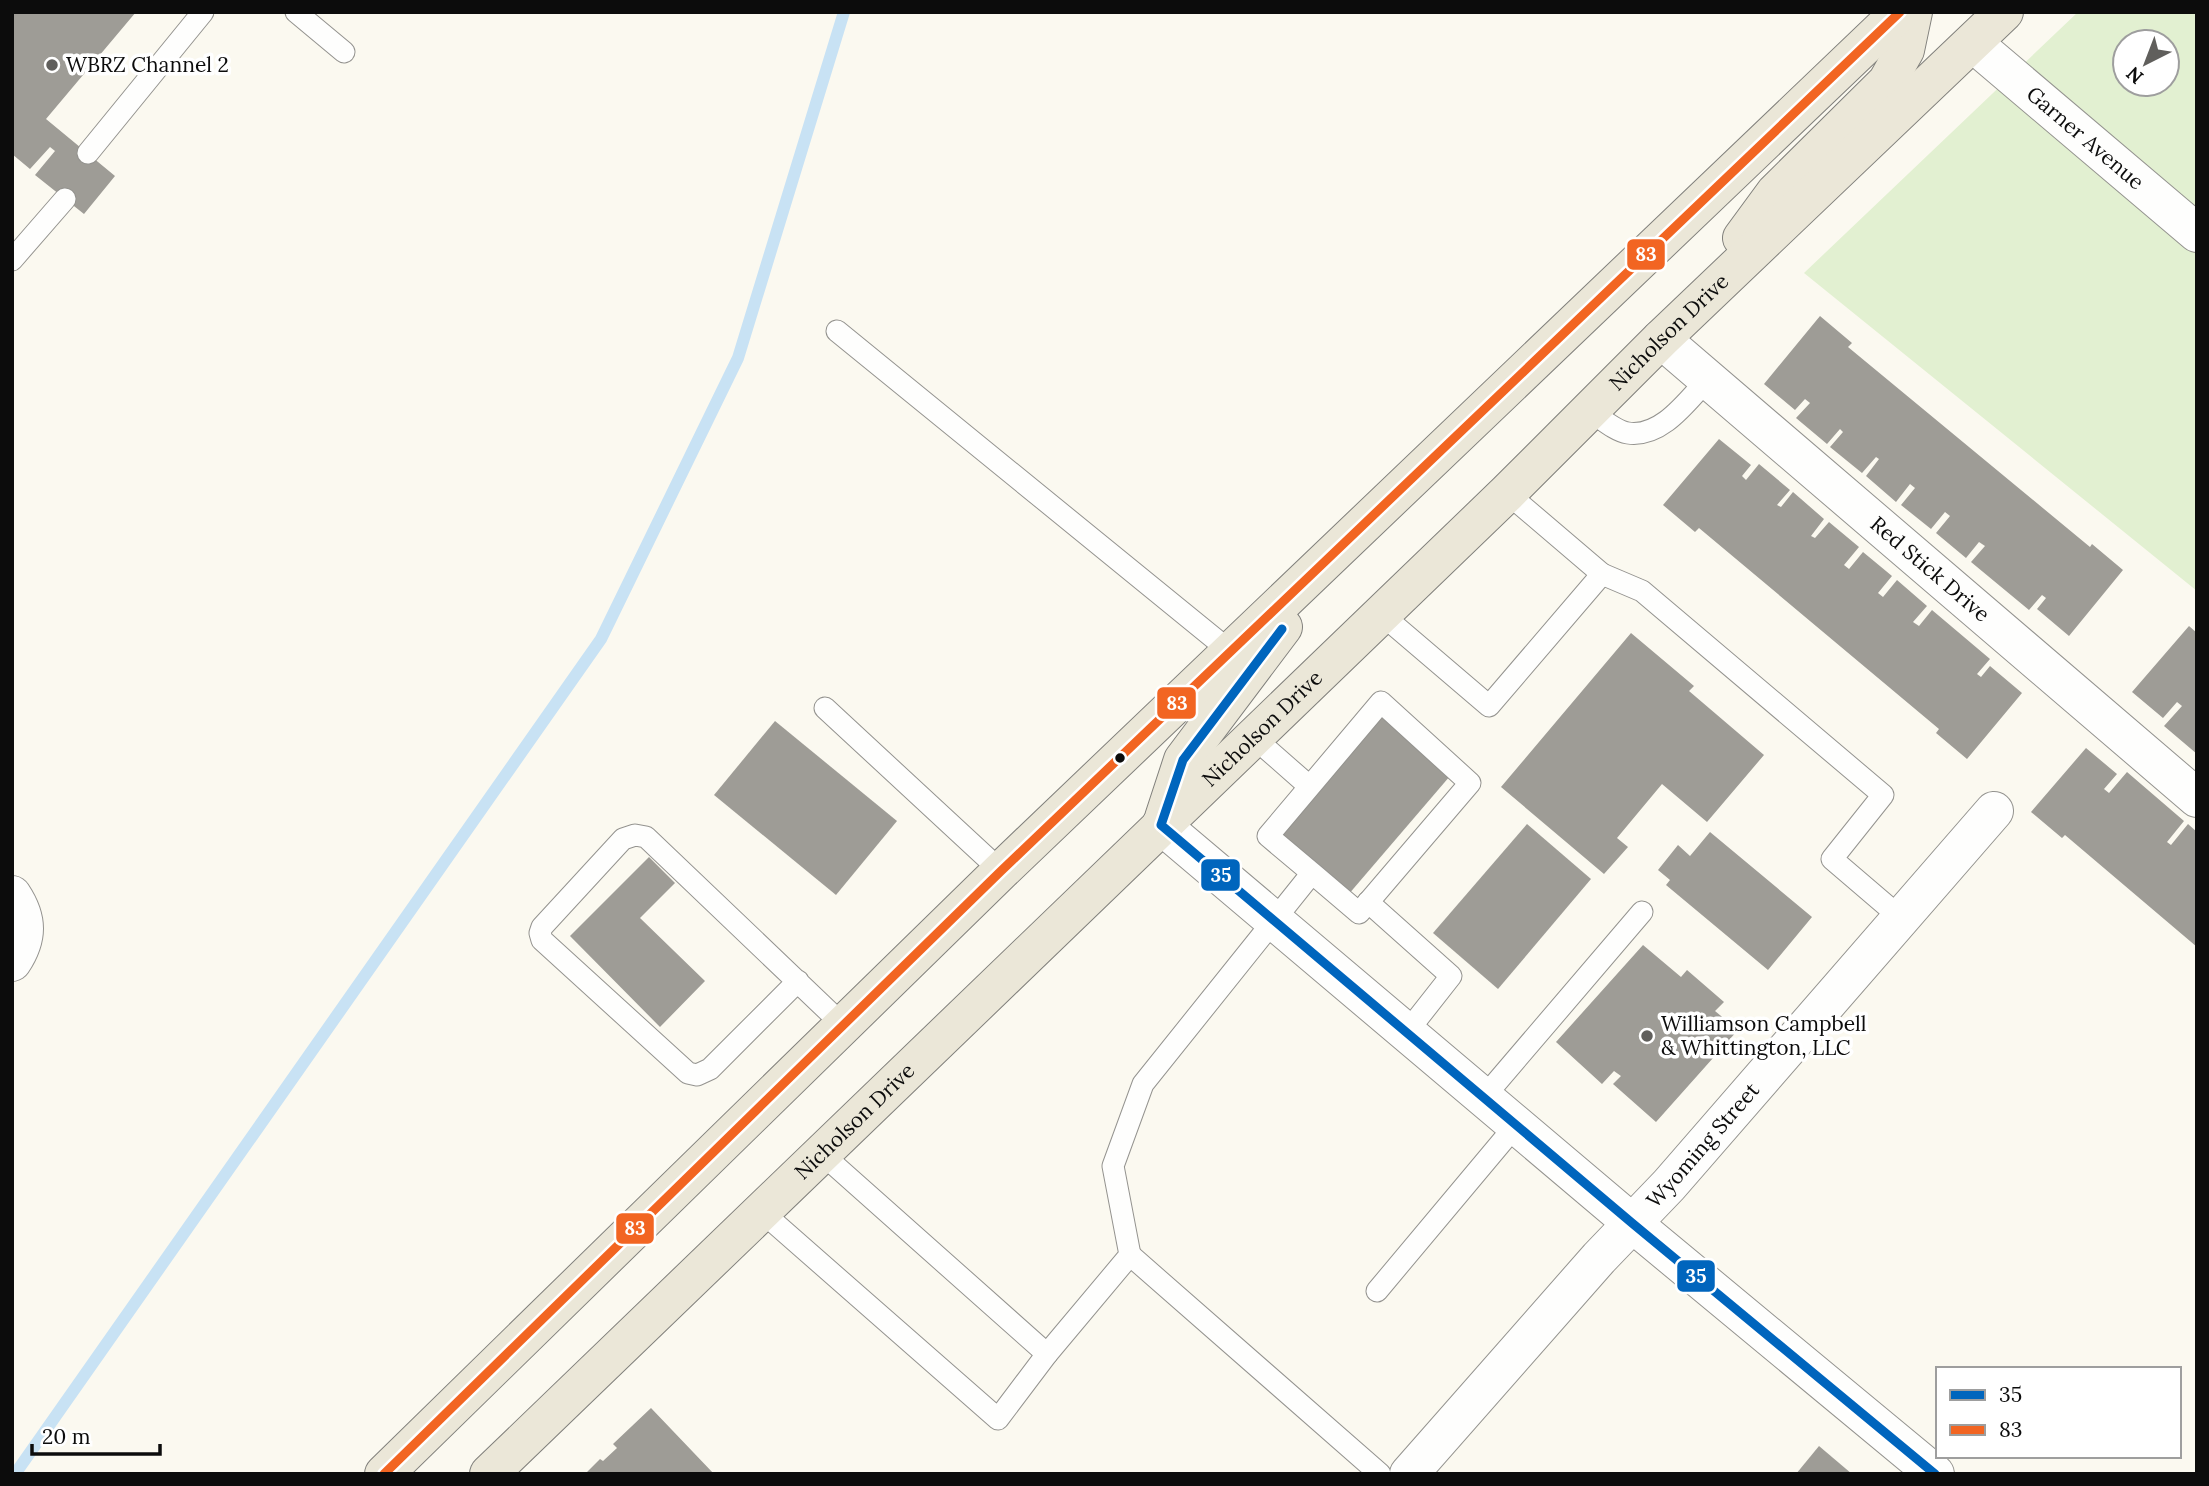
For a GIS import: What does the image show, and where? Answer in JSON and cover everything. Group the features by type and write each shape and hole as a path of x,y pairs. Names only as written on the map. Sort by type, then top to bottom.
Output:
{"main road":[{"path":"384,1474 1002,871 1900,12"},
{"path":"1673,328 1774,193 1888,82 1905,50 1913,12"},
{"name":"Nicholson Drive","path":"489,1474 1507,493 1673,328 2004,12"},
{"path":"1161,825 1184,760 1347,541"}],"street":[{"name":"Garner Avenue","path":"1973,43 2197,233"},
{"name":"Red Stick Drive","path":"1673,328 1709,379 2197,799"},
{"name":"Wyoming Street","path":"1409,1474 1669,1185 1994,811"},
{"path":"1161,825 1632,1223 1935,1474"},
{"path":"12,962 19,952 25,932 17,903"}],"lane":[{"path":"88,153 203,12"},
{"path":"296,12 344,52"},
{"path":"12,260 65,199"},
{"path":"837,331 1231,652"},
{"path":"1590,411 1628,433 1649,431 1665,422 1709,379"},
{"path":"1507,493 1602,574 1642,591 1883,795 1832,859 1901,918"},
{"path":"1380,613 1489,706 1602,574"},
{"path":"1381,702 1470,783 1425,820 1387,865 1368,902 1359,913 1268,836 1307,792 1381,702"},
{"path":"825,708 1002,871"},
{"path":"1252,736 1307,792"},
{"path":"798,981 710,1069 697,1075 688,1073 542,940 540,933 542,927 623,839 635,835 646,837 798,981 844,1026"},
{"path":"1312,873 1143,1084 1113,1166 1130,1255 1380,1474"},
{"path":"1368,902 1451,976 1407,1032"},
{"path":"1484,1097 1642,912"},
{"path":"1377,1292 1516,1125"},
{"path":"821,1153 1046,1354"},
{"path":"762,1212 998,1419 1046,1354 1130,1255"}],"green space":[{"path":"2078,12 2197,12 2197,591 1804,273"}],"building":[{"name":"WBRZ Channel 2","path":"12,12 136,12 46,119 115,176 84,214 35,175 55,151 50,147 30,169 12,154"},
{"path":"1820,316 1852,343 1848,347 2090,547 2092,544 2123,570 2069,636 2037,609 2046,598 2042,595 2029,610 1971,562 1985,546 1979,542 1966,558 1936,533 1950,516 1945,512 1931,529 1901,505 1915,488 1910,484 1896,502 1866,476 1879,459 1876,457 1862,473 1830,447 1843,432 1840,429 1827,444 1796,418 1810,403 1805,399 1795,410 1764,384"},
{"path":"1719,439 1751,465 1742,476 1746,480 1759,464 1790,490 1777,505 1781,507 1793,492 1824,519 1811,536 1815,538 1829,522 1859,547 1844,565 1849,569 1863,552 1892,576 1878,593 1883,597 1897,580 1927,606 1913,622 1919,626 1932,610 1990,659 1977,674 1981,677 1990,666 2022,693 1967,759 1936,733 1939,729 1699,528 1695,532 1663,505"},
{"path":"2189,626 2197,633 2197,754 2164,726 2182,706 2177,702 2163,718 2132,692"},
{"path":"1631,633 1694,686 1689,691 1764,755 1707,822 1662,784 1617,838 1628,847 1604,874 1501,787"},
{"path":"1379,715 1450,776 1348,895 1277,834"},
{"path":"775,721 897,821 836,895 714,795"},
{"path":"2086,748 2117,774 2104,789 2109,793 2127,772 2184,821 2167,842 2171,845 2188,824 2197,832 2197,947 2065,835 2062,838 2031,812"},
{"path":"1527,824 1591,879 1498,989 1433,933"},
{"path":"1710,832 1812,917 1768,970 1666,885 1670,880 1658,870 1678,845 1690,856"},
{"path":"649,857 675,883 640,918 705,981 660,1027 570,936"},
{"name":"Williamson Campbell & Whittington, LLC","path":"1643,945 1681,977 1687,970 1724,1002 1715,1011 1738,1030 1656,1122 1613,1084 1621,1076 1614,1071 1602,1084 1556,1042"},
{"path":"651,1408 714,1474 585,1474 600,1459 603,1461 617,1448 613,1444"},
{"path":"1819,1446 1852,1474 1796,1474"}],"waterway":[{"path":"15,1474 601,639 738,358 844,12"}],"transit line":[{"name":"83","path":"384,1474 1001,871 1900,12"},
{"name":"35","path":"1282,629 1183,760 1161,825 1632,1223 1935,1474"}],"place":[{"name":"WBRZ Channel 2","path":"52,65"},
{"name":"Williamson Campbell & Whittington, LLC","path":"1647,1036"}]}
